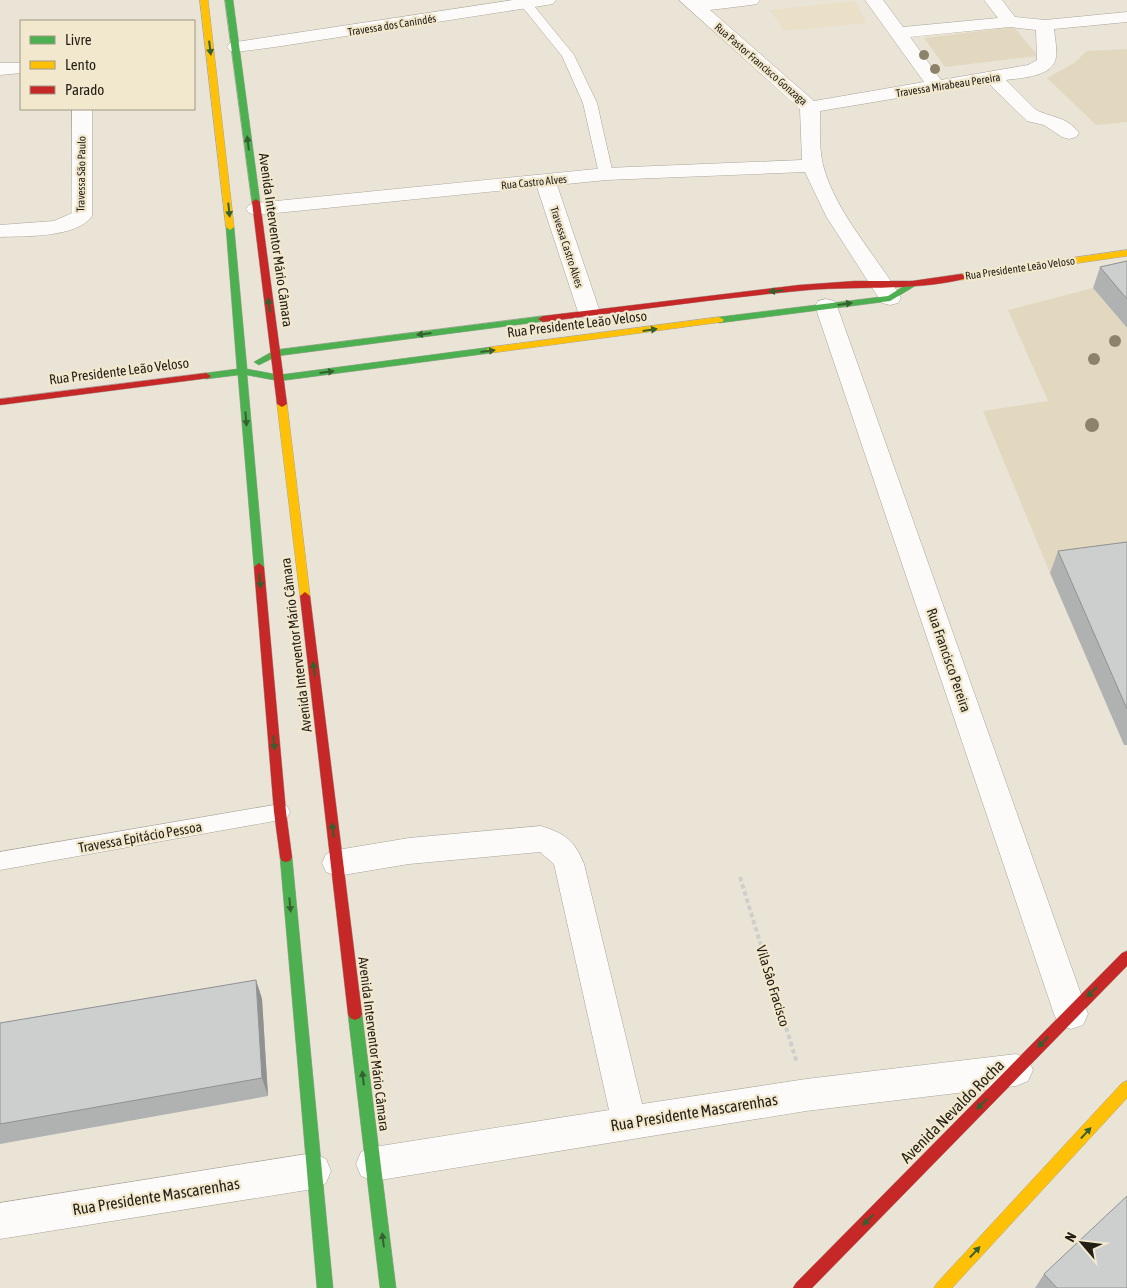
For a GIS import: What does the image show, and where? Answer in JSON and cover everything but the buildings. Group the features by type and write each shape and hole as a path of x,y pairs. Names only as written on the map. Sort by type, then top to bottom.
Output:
{"main road":[{"name":"Avenida Interventor Mário Câmara","path":"204,0 229,212 280,812 287,867 325,1288"},
{"name":"Avenida Interventor Mário Câmara","path":"229,0 279,378 388,1288"},
{"name":"Rua Presidente Leão Veloso","path":"242,370 279,378 826,306 912,284 1127,253"},
{"name":"Rua Presidente Leão Veloso","path":"0,402 242,370 275,353 589,312 820,286 886,290 912,284"},
{"name":"Avenida Nevaldo Rocha","path":"801,1288 1122,963"},
{"path":"942,1288 1127,1088"}],"street":[{"name":"Travessa dos Canindés","path":"236,47 546,0"},
{"path":"691,3 751,0"},
{"path":"874,0 937,87"},
{"path":"993,0 1010,22"},
{"path":"1118,0 1127,9"},
{"name":"Rua Pastor Francisco Gonzaga","path":"691,3 810,107 810,139 814,166 823,190 886,290"},
{"path":"898,34 1010,22 1045,25 1127,17"},
{"name":"Travessa Mirabeau Pereira","path":"810,107 1026,72 1044,64 1048,54 1045,25"},
{"path":"0,69 20,68"},
{"path":"993,78 1028,113 1034,117 1050,120 1070,134"},
{"name":"Travessa São Paulo","path":"0,231 59,225 73,222 82,216 82,110"},
{"name":"Rua Castro Alves","path":"256,209 606,174 814,166"},
{"name":"Travessa Castro Alves","path":"545,181 589,312"},
{"name":"Rua Francisco Pereira","path":"826,306 1071,1014"},
{"path":"337,863 410,851 541,839 551,842 559,848 566,855 569,864 629,1122"},
{"name":"Rua Presidente Mascarenhas","path":"374,1164 806,1095 1016,1070"},
{"name":"Rua Presidente Mascarenhas","path":"0,1221 313,1171"}],"lane":[{"path":"526,4 568,55 590,103 606,174"},
{"name":"Travessa Epitácio Pessoa","path":"0,861 280,812"}],"path":[{"name":"Vila Sâo Fracisco","path":"740,877 806,1095"}],"shaded area":[{"path":"855,1 867,23 784,31 770,10"},
{"path":"1014,27 1038,56 945,67 924,38"},
{"path":"1127,49 1127,122 1096,125 1047,78 1074,63 1087,51"},
{"path":"1093,288 1127,329 1127,562 1050,573 983,411 1048,401 1008,310"}],"traffic: fast":[{"path":"229,0 256,202"},
{"path":"230,227 259,567"},
{"path":"719,320 890,298 912,284"},
{"path":"259,362 275,353 543,319"},
{"path":"206,376 242,371 279,378 491,350"},
{"path":"286,857 325,1288"},
{"path":"355,1014 388,1288"}],"traffic: slow":[{"path":"204,0 230,227"},
{"path":"961,277 1127,253"},
{"path":"491,350 719,320"},
{"path":"282,404 305,596"},
{"path":"942,1288 1127,1088"}],"traffic: jam":[{"path":"256,202 282,404"},
{"path":"543,319 799,288 855,284 912,284 961,277"},
{"path":"0,402 206,376"},
{"path":"259,567 280,812 286,857"},
{"path":"305,596 355,1014"},
{"path":"801,1288 1127,957"}]}
